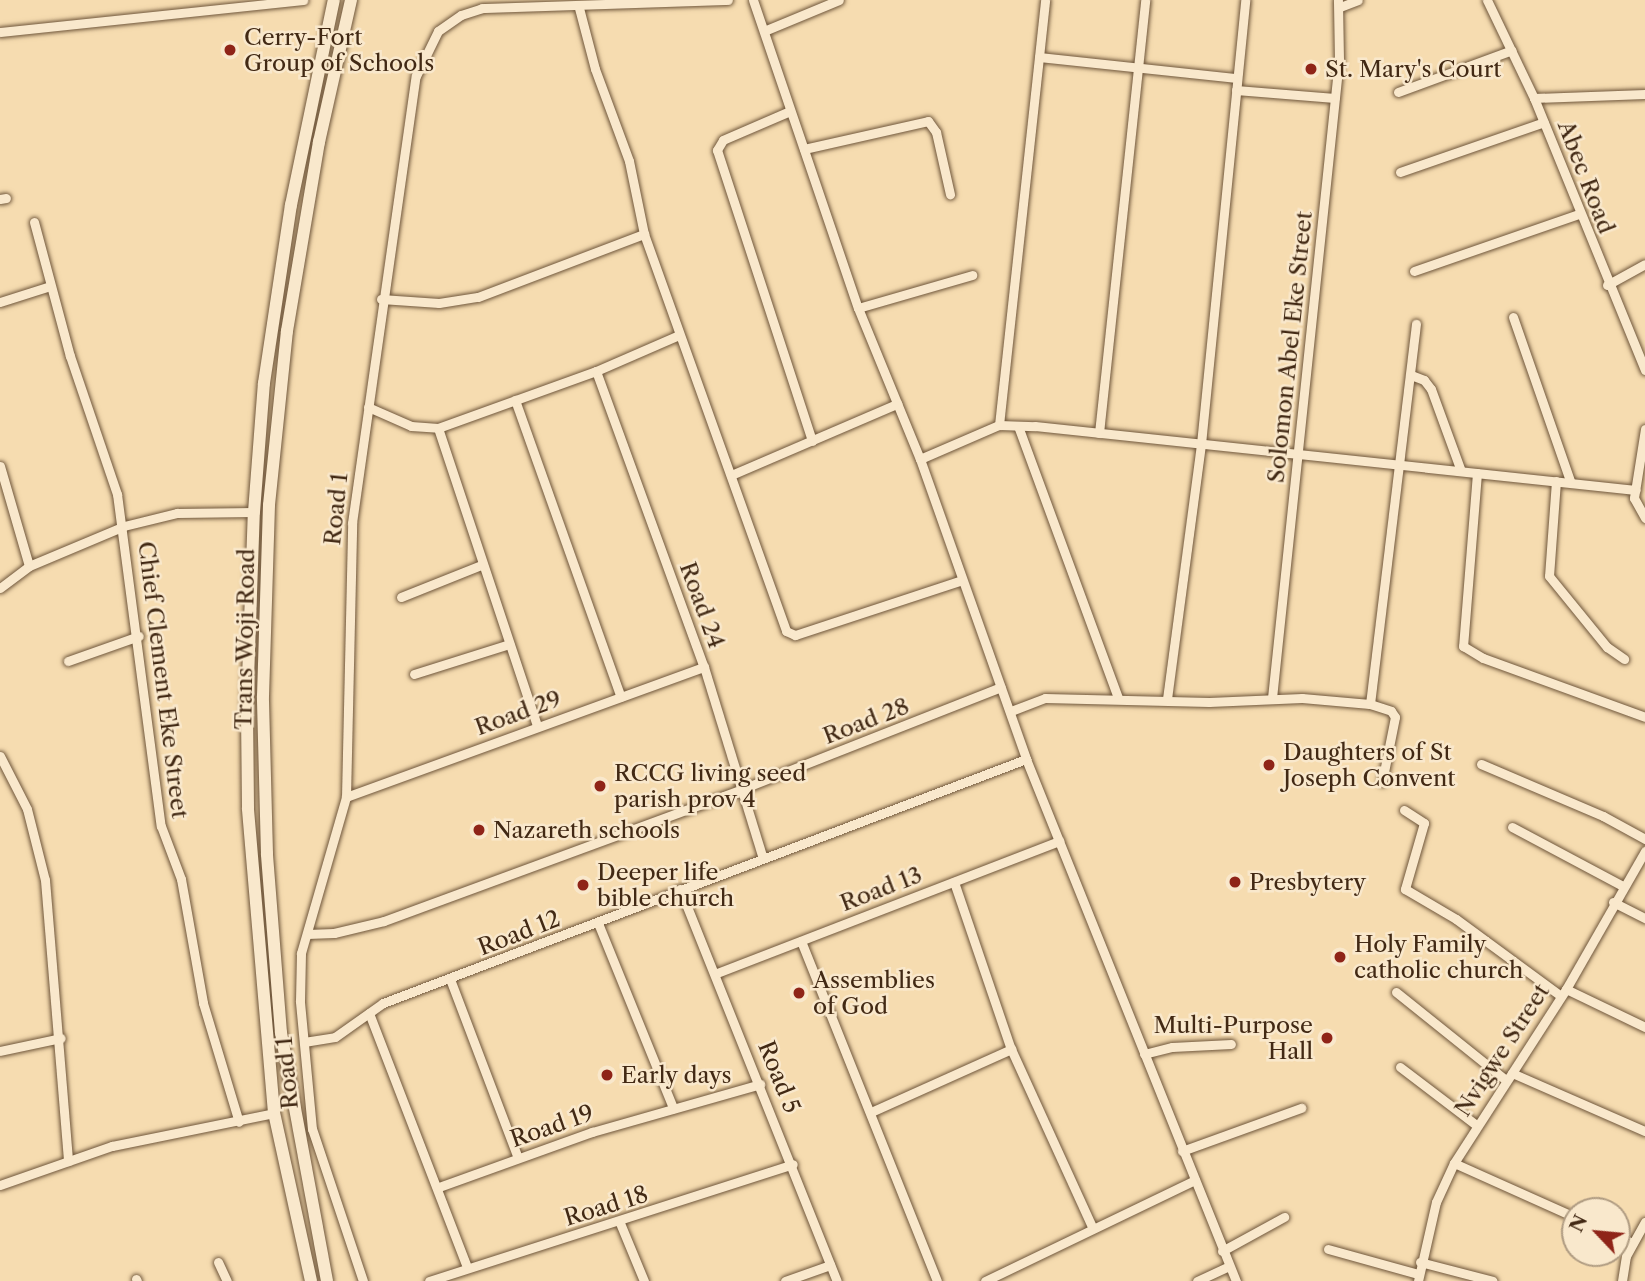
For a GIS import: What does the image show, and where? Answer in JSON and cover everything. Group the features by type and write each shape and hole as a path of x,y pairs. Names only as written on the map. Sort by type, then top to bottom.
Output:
{"main road":[{"name":"Trans Woji Road","path":"311,1281 274,1113 248,808 254,512 264,383 293,198 334,0"},
{"name":"Trans Woji Road","path":"327,1281 281,1032 267,854 263,696 269,505 292,297 309,200 351,0"},
{"path":"293,198 309,200"},
{"path":"277,293 292,297"}],"street":[{"path":"0,32 303,0"},
{"name":"Road 1","path":"363,1281 312,1129 304,1042 301,953 346,797 352,523 381,299 416,76 438,31 461,15 499,5 579,8 728,0"},
{"path":"753,0 858,308 920,459 1026,759 1236,1281"},
{"path":"764,31 839,0"},
{"path":"999,425 1045,0"},
{"path":"1099,433 1145,0"},
{"path":"1167,699 1200,444 1245,0"},
{"path":"1339,4 1358,0"},
{"name":"Abec Road","path":"1487,0 1534,98 1607,285 1642,349 1645,370"},
{"name":"Solomon Abel Eke Street","path":"1272,698 1335,98 1339,4"},
{"path":"579,8 595,69 629,161 644,234 790,634 962,580"},
{"path":"1398,92 1512,50"},
{"path":"1040,57 1237,78"},
{"path":"1236,90 1335,98"},
{"path":"1534,98 1645,94"},
{"path":"790,111 723,140 717,150 812,441"},
{"path":"804,149 928,121 936,132 950,194"},
{"path":"1400,172 1544,122"},
{"path":"1414,271 1579,214"},
{"name":"Chief Clement Eke Street","path":"34,222 50,286 124,526 161,826 181,879 204,1003 239,1122"},
{"path":"381,299 439,303 478,297 644,234"},
{"path":"1607,285 1645,264"},
{"path":"858,308 972,275"},
{"path":"0,302 50,286"},
{"path":"1513,317 1570,481"},
{"path":"1370,704 1416,324"},
{"path":"368,407 411,426 438,428 596,371 679,335"},
{"name":"Road 24","path":"596,371 704,667 762,856"},
{"path":"1410,374 1424,380 1431,389 1461,471"},
{"path":"515,400 621,697"},
{"path":"731,475 897,404"},
{"path":"920,459 999,425 1570,481 1636,490"},
{"path":"1018,426 1118,698"},
{"path":"438,428 481,565 537,725"},
{"path":"1645,429 1634,505 1645,518"},
{"path":"0,466 29,566"},
{"path":"1477,473 1462,646 1483,658 1645,717"},
{"path":"1556,481 1549,576 1608,647 1623,659"},
{"path":"0,588 29,566 124,526 177,513 254,512"},
{"path":"401,597 481,565"},
{"path":"68,661 139,636"},
{"path":"414,674 509,643"},
{"name":"Road 29","path":"346,797 537,725 704,667"},
{"name":"Road 28","path":"307,934 334,933 384,921 742,789 1001,687"},
{"path":"1011,711 1045,698 1209,702 1272,698 1370,704 1391,711 1395,717 1382,782"},
{"path":"0,756 27,809 45,880 61,1038 68,1161"},
{"name":"Road 12","path":"304,1042 335,1037 383,1003 598,923 762,856 1026,759"},
{"path":"1481,764 1592,810 1645,839"},
{"path":"1404,810 1424,822 1405,889 1457,919 1563,992 1645,1027"},
{"path":"1512,827 1623,886"},
{"name":"Road 13","path":"717,973 1059,841"},
{"name":"Nvigwe Street","path":"1418,1277 1436,1202 1454,1163 1563,992 1645,851"},
{"path":"954,882 1010,1049 1092,1227"},
{"name":"Road 5","path":"680,890 717,973 837,1281"},
{"path":"1613,902 1645,918"},
{"path":"598,923 673,1108"},
{"path":"802,941 937,1281"},
{"path":"450,979 519,1158"},
{"path":"1396,992 1509,1076 1645,1131"},
{"path":"369,1013 439,1187 467,1267"},
{"path":"0,1051 61,1038"},
{"path":"1144,1054 1172,1047 1231,1044"},
{"path":"870,1112 1010,1049"},
{"path":"1400,1067 1476,1125"},
{"name":"Road 19","path":"439,1187 673,1108 760,1084"},
{"path":"1182,1151 1301,1108"},
{"path":"0,1185 113,1146 274,1113"},
{"path":"1454,1163 1561,1211"},
{"name":"Road 18","path":"429,1281 467,1267 620,1223 793,1164"},
{"path":"985,1281 1092,1227 1195,1180"},
{"path":"1222,1251 1284,1217"},
{"path":"1622,1281 1632,1243 1645,1222"},
{"path":"620,1223 644,1281"},
{"path":"1328,1249 1418,1277"},
{"path":"218,1262 227,1281"},
{"path":"1420,1262 1493,1281"},
{"path":"785,1281 831,1265"},
{"path":"1197,1281 1229,1266"}],"place":[{"name":"Cerry-Fort Group of Schools","path":"230,50"},
{"name":"St. Mary's Court","path":"1311,69"},
{"name":"Daughters of St Joseph Convent","path":"1269,765"},
{"name":"RCCG living seed parish prov 4","path":"600,786"},
{"name":"Nazareth schools","path":"479,830"},
{"name":"Presbytery","path":"1235,882"},
{"name":"Deeper life bible church","path":"583,885"},
{"name":"Holy Family catholic church","path":"1340,957"},
{"name":"Assemblies of God","path":"799,993"},
{"name":"Multi-Purpose Hall","path":"1327,1038"},
{"name":"Early days","path":"607,1075"}]}
